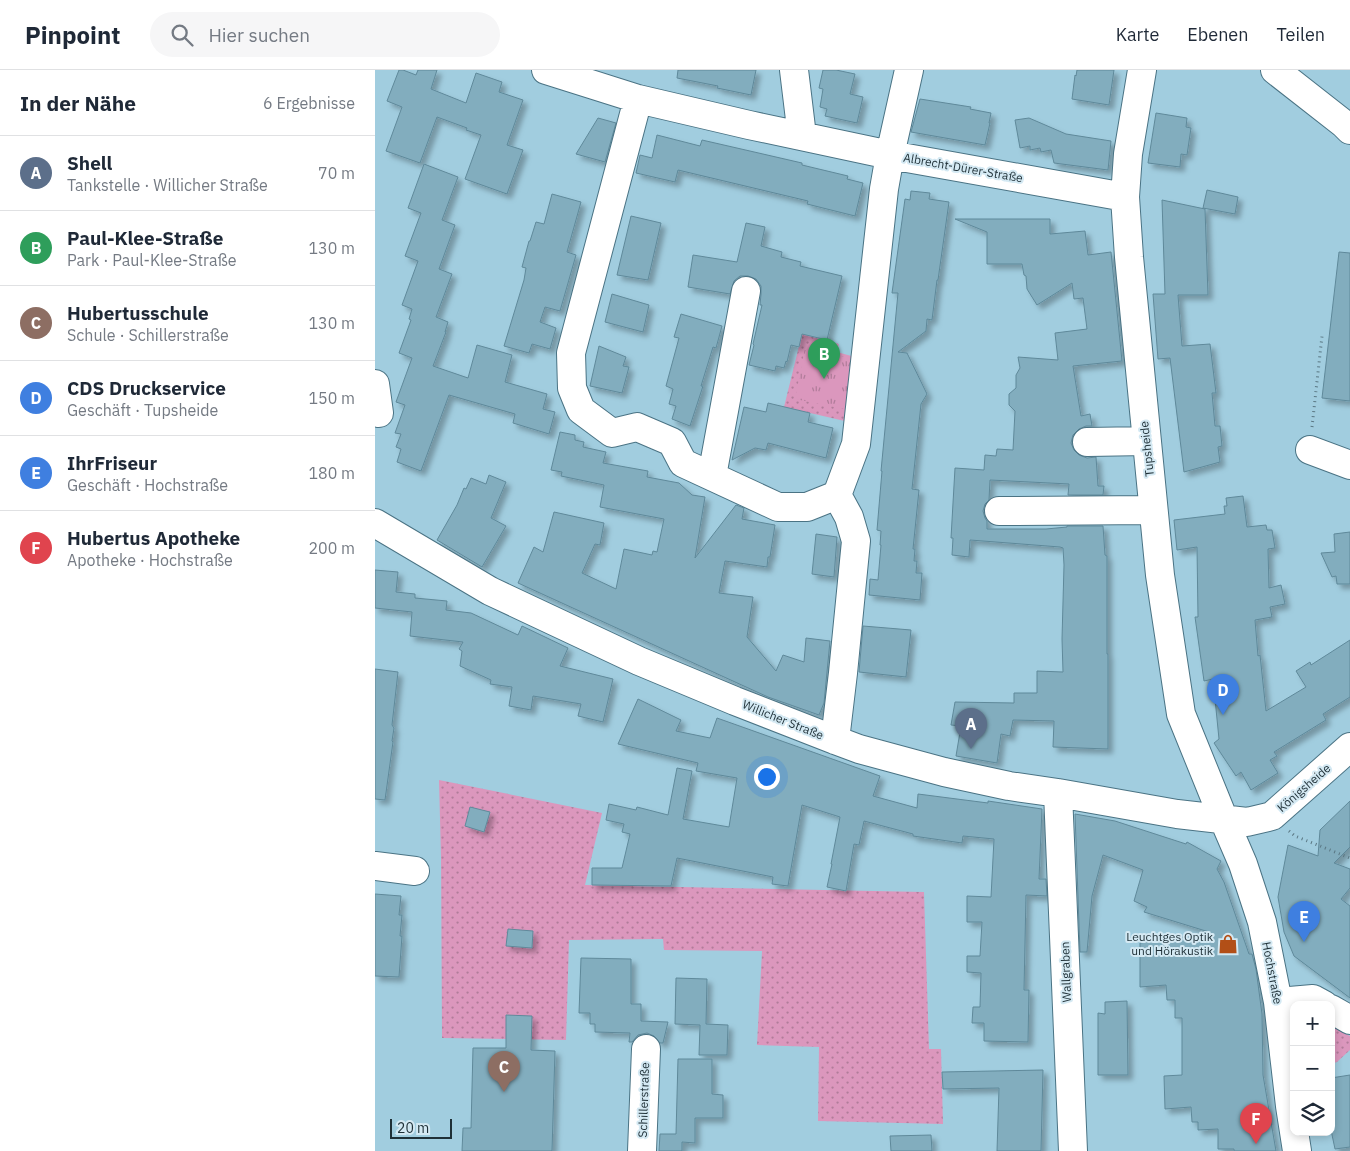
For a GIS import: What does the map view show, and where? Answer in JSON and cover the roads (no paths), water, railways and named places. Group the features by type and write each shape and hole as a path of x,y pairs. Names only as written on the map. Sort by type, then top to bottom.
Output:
{"street":[{"name":"Albrecht-Dürer-Straße","path":"546,70 638,98 802,136 890,155 1125,197"},
{"path":"794,70 802,136"},
{"path":"638,98 571,354 572,388 581,410 612,433 637,427 672,442 683,463 778,507 807,507 837,495 857,444 883,199 890,155 909,70"},
{"name":"Tupsheide","path":"1142,70 1128,154 1125,197 1129,257 1160,576 1181,714 1224,820"},
{"path":"1275,70 1348,125"},
{"path":"713,476 745,291"},
{"path":"375,384 379,413"},
{"path":"1087,442 1147,441"},
{"path":"1309,450 1350,465"},
{"path":"835,740 856,541 849,517 837,495"},
{"path":"999,511 1153,510"},
{"name":"Willicher Straße","path":"375,523 490,591 555,622 735,701 859,749 944,772 1009,786 1224,820"},
{"name":"Königsheide","path":"1224,820 1247,822 1272,816 1350,747"},
{"name":"Wallgraben","path":"1058,793 1073,1151"},
{"name":"Hochstraße","path":"1224,820 1243,864 1262,922 1278,1002 1297,1151"},
{"path":"375,866 415,871"},
{"path":"1278,1002 1313,999 1317,1001"},
{"path":"1335,1011 1350,1020"},
{"name":"Schillerstraße","path":"642,1151 646,1049"}],"place":[{"name":"Paul-Klee-Straße","path":"824,379"},
{"name":"CDS Druckservice","path":"1223,715"},
{"name":"Shell","path":"971,749"},
{"name":"IhrFriseur","path":"1304,942"},
{"name":"Leuchtges Optik und Hörakustik","path":"1228,944"},
{"name":"Hubertusschule","path":"504,1092"},
{"name":"Hubertus Apotheke","path":"1256,1144"}]}
